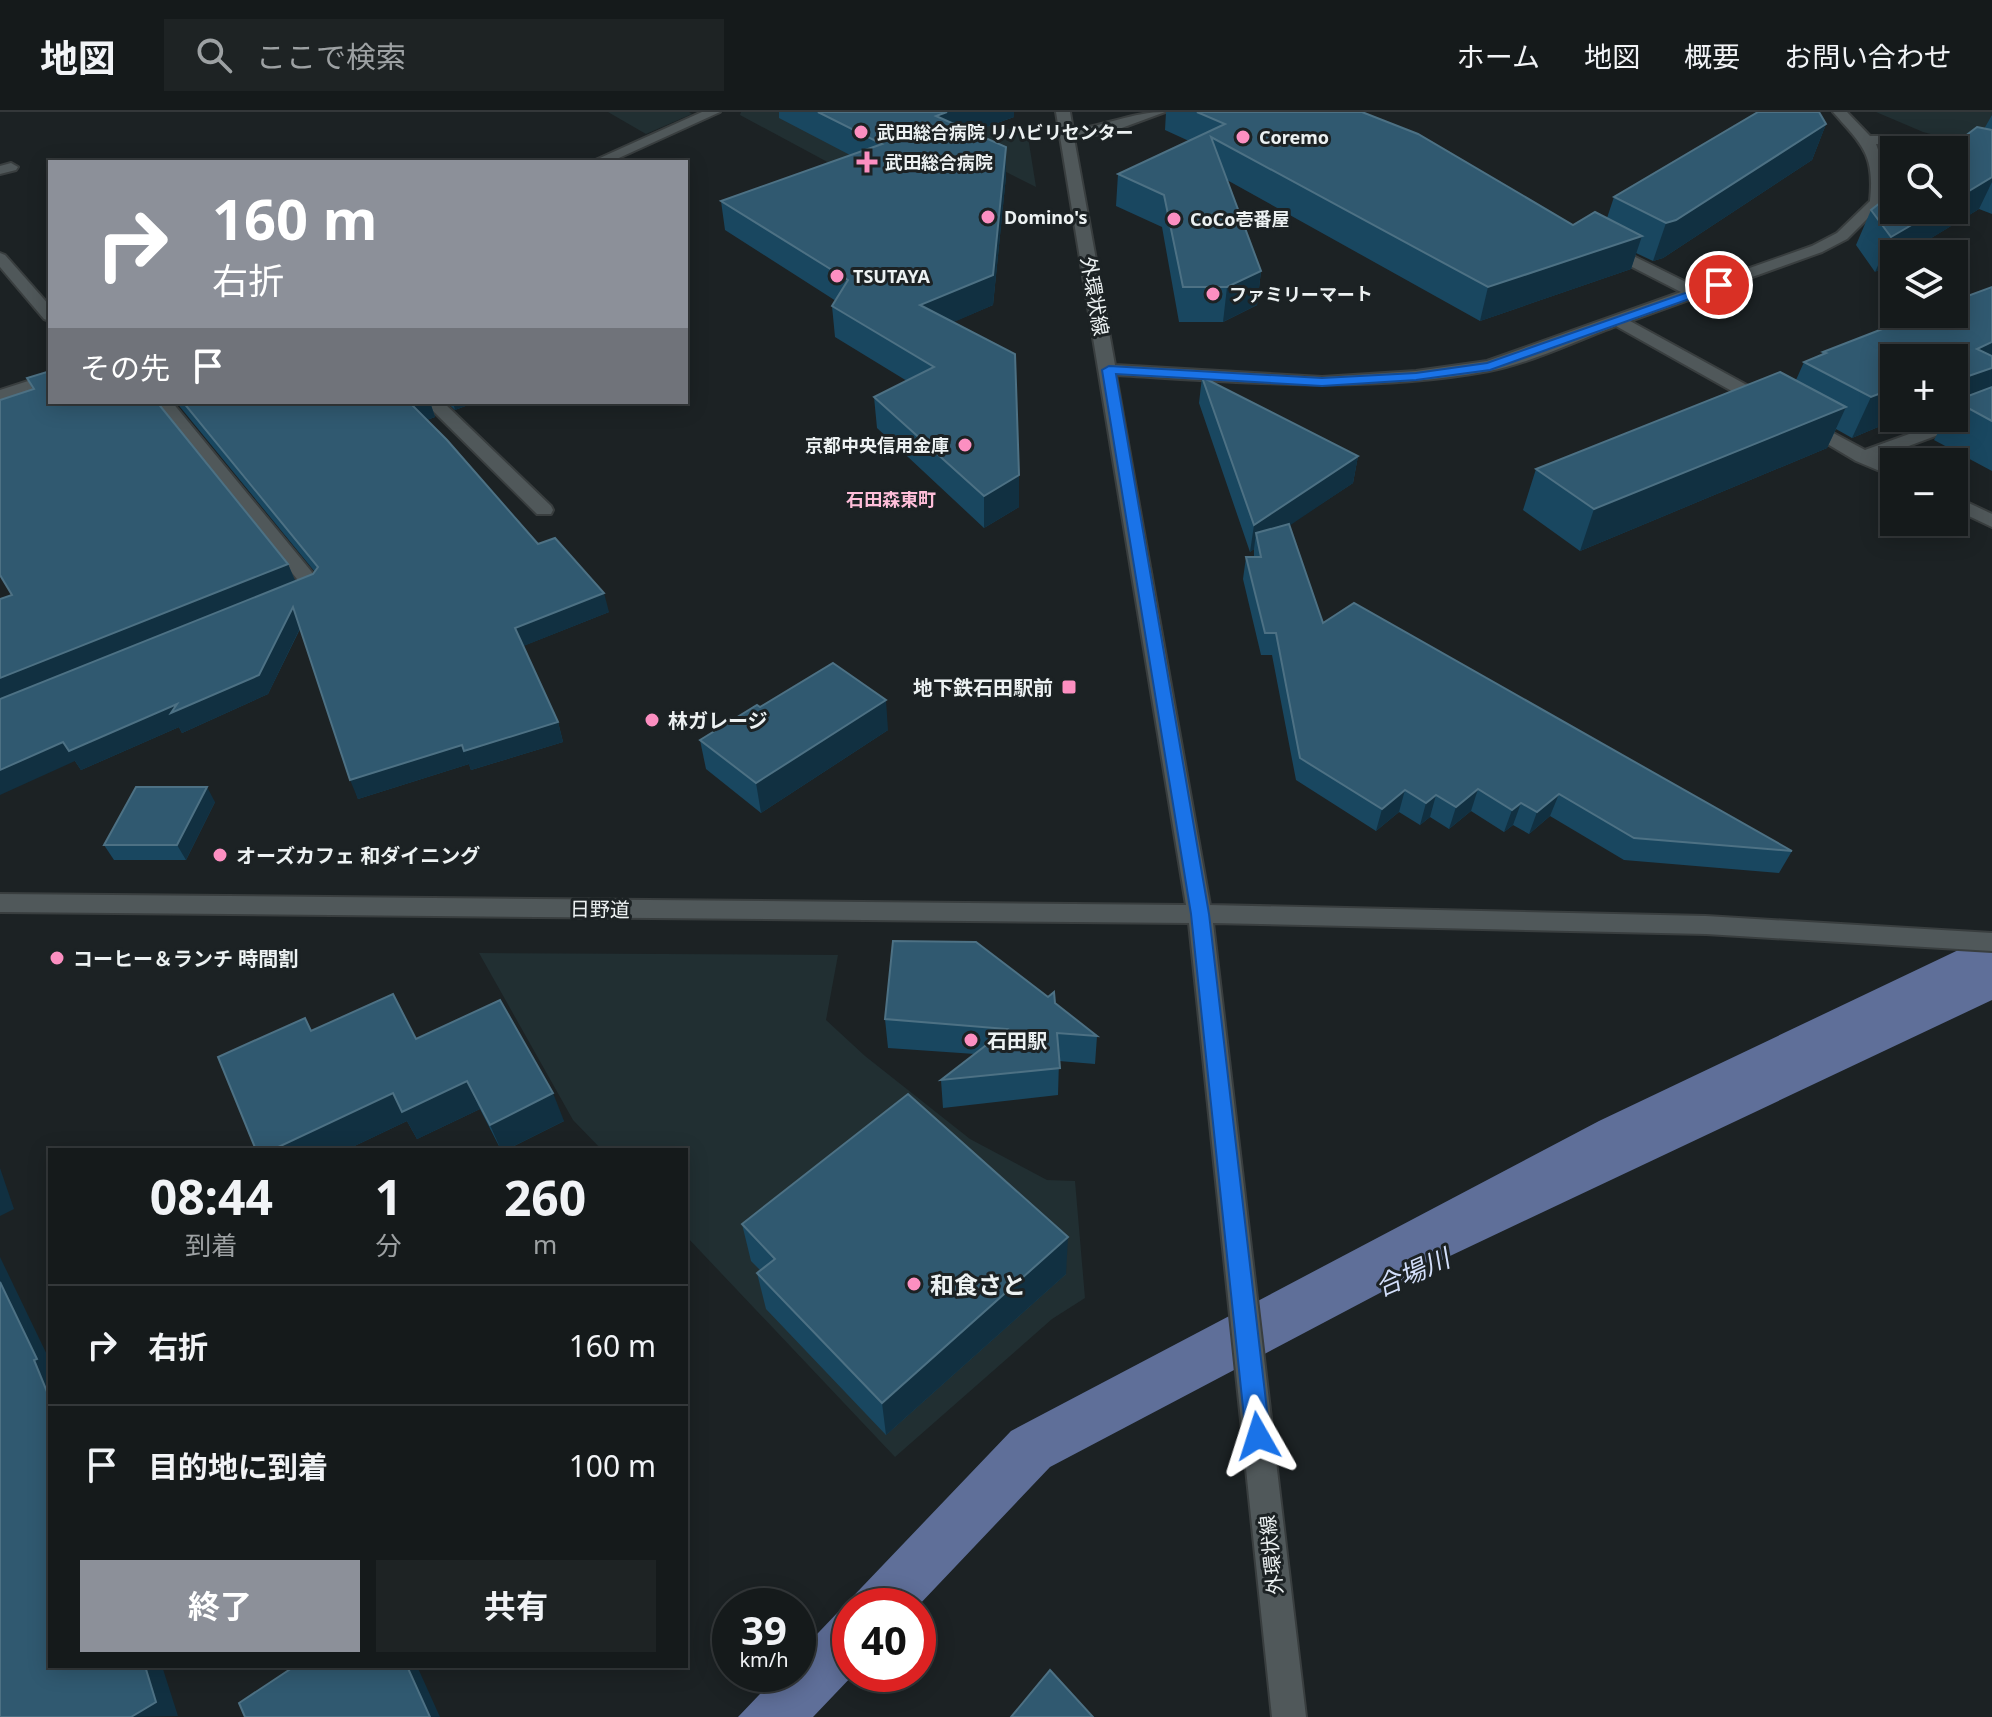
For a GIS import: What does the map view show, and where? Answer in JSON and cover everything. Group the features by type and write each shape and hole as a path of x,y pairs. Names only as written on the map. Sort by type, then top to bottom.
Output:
{"street":[{"path":"603,160 713,112"},
{"name":"外環状線","path":"1063,112 1200,914 1289,1717"},
{"path":"1066,135 1103,130 1158,112"},
{"path":"1109,370 1322,382 1416,376 1490,366 1817,249 1859,222 1877,202 1880,170 1870,140 1840,112"},
{"path":"1870,140 1880,140"},
{"path":"1594,241 1695,293"},
{"path":"0,258 48,314"},
{"path":"1616,320 1880,465"},
{"path":"0,396 48,380"},
{"path":"165,404 313,586 271,603"},
{"path":"435,404 544,510"},
{"path":"1862,457 1992,409"},
{"path":"1968,509 1992,521"},
{"name":"日野道","path":"0,903 1200,914 1706,925 1992,942"}],"shaded area":[{"path":"608,112 689,112 692,114 646,134"},
{"name":"武田総合病院","path":"741,112 968,112 1028,137 1036,187 953,145 859,179 740,115"},
{"path":"1876,112 1992,112 1992,150 1968,144 1968,136 1938,136"},
{"path":"479,953 838,955 826,1020 865,1056 970,1139 1047,1180 1075,1181 1085,1298 1052,1319 895,1457 688,1238 688,1148 600,1148 573,1120"}],"water":[{"name":"合場川","path":"1992,934 1992,1000 1450,1256 1050,1467 935,1588 861,1588 1011,1431 1599,1121"},
{"path":"832,1618 832,1692 837,1692 813,1717 738,1717 762,1692 816,1692 816,1635"}],"building":[{"path":"818,112 947,112 936,116 1006,147 993,275 920,305 1015,354 1019,475 984,496 874,397 934,367 832,306 848,280 721,201 882,144"},
{"path":"1197,112 1362,112 1418,134 1573,225 1595,212 1642,236 1488,287 1211,137 1261,271 1227,287 1183,287 1164,195 1118,174 1225,124"},
{"path":"1758,112 1819,112 1826,124 1676,220 1666,223 1614,197"},
{"path":"1977,127 1992,130 1992,177 1968,192 1968,136 1965,136"},
{"path":"1880,203 1880,222 1871,210"},
{"path":"1881,224 1913,224 1891,237"},
{"path":"1992,287 1992,342 1977,349 1992,356 1992,368 1968,376 1968,344 1880,344 1880,393 1871,397 1804,362 1885,328 1968,328 1968,296"},
{"path":"48,372 48,404 159,404 288,564 0,678 0,599 12,595 0,575 0,400 34,389 27,378"},
{"path":"1780,372 1846,407 1594,509 1536,469"},
{"path":"1202,377 1358,456 1254,525"},
{"path":"1992,387 1992,421 1968,408 1968,396"},
{"path":"185,404 415,404 412,405 447,440 538,544 555,538 604,593 515,628 558,722 464,751 462,745 350,780 293,607 259,675 171,713 177,704 69,751 63,742 0,770 0,699 313,574 318,567"},
{"path":"1289,524 1323,623 1354,603 1792,851 1634,838 1559,794 1537,812 1521,803 1512,810 1478,789 1456,807 1436,795 1426,803 1405,790 1382,809 1300,758 1276,633 1265,633 1246,557 1261,557 1256,533"},
{"path":"833,663 886,700 756,783 700,740 757,705 760,707"},
{"path":"136,787 207,787 177,845 104,845"},
{"name":"石田駅","path":"893,941 976,942 1048,997 1054,992 1055,1003 1097,1036 1057,1033 1060,1068 941,1080 1007,1029 885,1019"},
{"path":"393,994 416,1039 500,1000 553,1093 490,1125 467,1081 402,1112 393,1093 276,1148 255,1148 218,1057 305,1018 311,1031"},
{"name":"和食さと","path":"908,1094 1068,1237 882,1403 757,1273 775,1259 742,1224"},
{"path":"0,1282 37,1359 34,1360 48,1394 48,1668 146,1668 156,1702 131,1717 0,1717"},
{"path":"292,1668 408,1668 430,1717 245,1717 239,1703"},
{"path":"1050,1670 1093,1717 1011,1717"}],"place":[{"name":"武田総合病院 リハビリセンター","path":"861,132"},
{"name":"Coremo","path":"1243,137"},
{"name":"武田総合病院","path":"867,162"},
{"name":"Domino's","path":"988,217"},
{"name":"CoCo壱番屋","path":"1174,219"},
{"name":"TSUTAYA","path":"837,276"},
{"name":"ファミリーマート","path":"1213,294"},
{"name":"京都中央信用金庫","path":"965,445"},
{"name":"地下鉄石田駅前","path":"1069,687"},
{"name":"林ガレージ","path":"652,720"},
{"name":"オーズカフェ 和ダイニング","path":"220,855"},
{"name":"コーヒー＆ランチ 時間割","path":"57,958"},
{"name":"石田駅","path":"971,1040"},
{"name":"和食さと","path":"914,1284"}],"district":[{"name":"石田森東町","path":"891,499"}],"route":[{"path":"1258,1436 1200,914 1109,370 1322,382 1416,376 1490,366 1719,285"}]}
